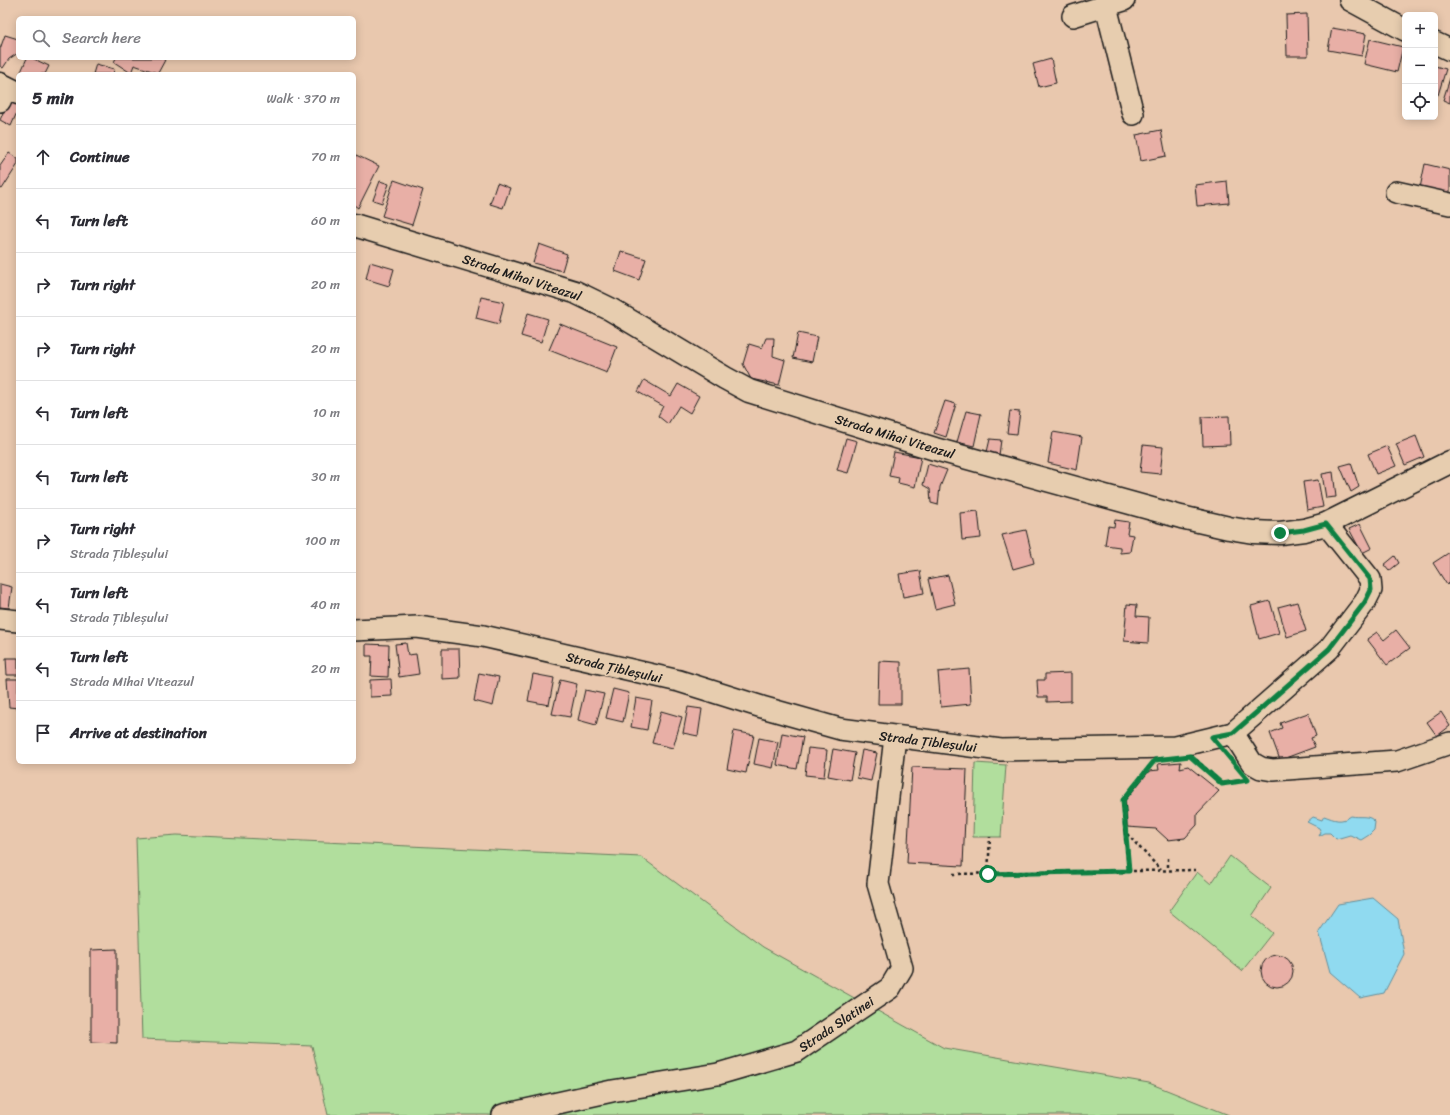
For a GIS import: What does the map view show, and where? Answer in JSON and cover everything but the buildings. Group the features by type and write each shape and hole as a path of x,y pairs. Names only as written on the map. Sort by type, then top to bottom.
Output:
{"main road":[{"name":"Strada Mihai Viteazul","path":"356,226 575,292 610,309 724,378 749,391 927,446 1173,515 1228,528 1253,532 1280,533 1304,530 1326,524 1450,462"}],"street":[{"path":"1350,0 1402,28"},
{"path":"1073,16 1115,3 1133,114"},
{"path":"1438,45 1450,50"},
{"path":"1396,192 1450,204"},
{"name":"Strada Țibleșului","path":"356,630 417,627 483,636 679,681 840,730 1001,750 1175,747 1233,733 1329,649 1365,602 1371,590 1370,579 1326,524"},
{"path":"0,619 16,620"},
{"path":"1233,733 1252,763 1261,768 1273,770 1397,761 1450,743"},
{"name":"Strada Slatinei","path":"503,1115 612,1091 718,1074 798,1051 890,988 902,968 878,884 895,737"}],"path":[{"path":"1190,756 1222,784 1248,780 1244,775"},
{"path":"1129,871 1123,800 1155,760"},
{"path":"1125,832 1162,870"},
{"path":"988,874 990,837"},
{"path":"1168,858 1168,870"},
{"path":"953,874 1195,870"}],"green space":[{"path":"975,763 1006,765 1001,837 973,837"},
{"path":"177,835 641,857 763,947 944,1048 1149,1083 1229,1115 328,1115 312,1046 142,1039 136,838"},
{"path":"1230,856 1271,888 1252,916 1272,933 1242,971 1169,911 1197,872 1211,884"}],"water":[{"path":"1324,816 1338,820 1344,820 1351,816 1367,817 1375,822 1374,830 1361,840 1350,835 1336,839 1330,833 1325,833 1319,836 1321,832 1319,828 1307,822 1313,817 1322,820"},
{"path":"1373,898 1398,919 1404,954 1384,993 1360,998 1330,972 1319,932 1338,904"}],"route":[{"path":"988,874 1129,871 1123,800 1155,760 1190,756 1222,784 1248,780 1212,737 1233,733 1329,649 1365,602 1371,590 1370,579 1326,524 1304,530 1280,533"}]}
